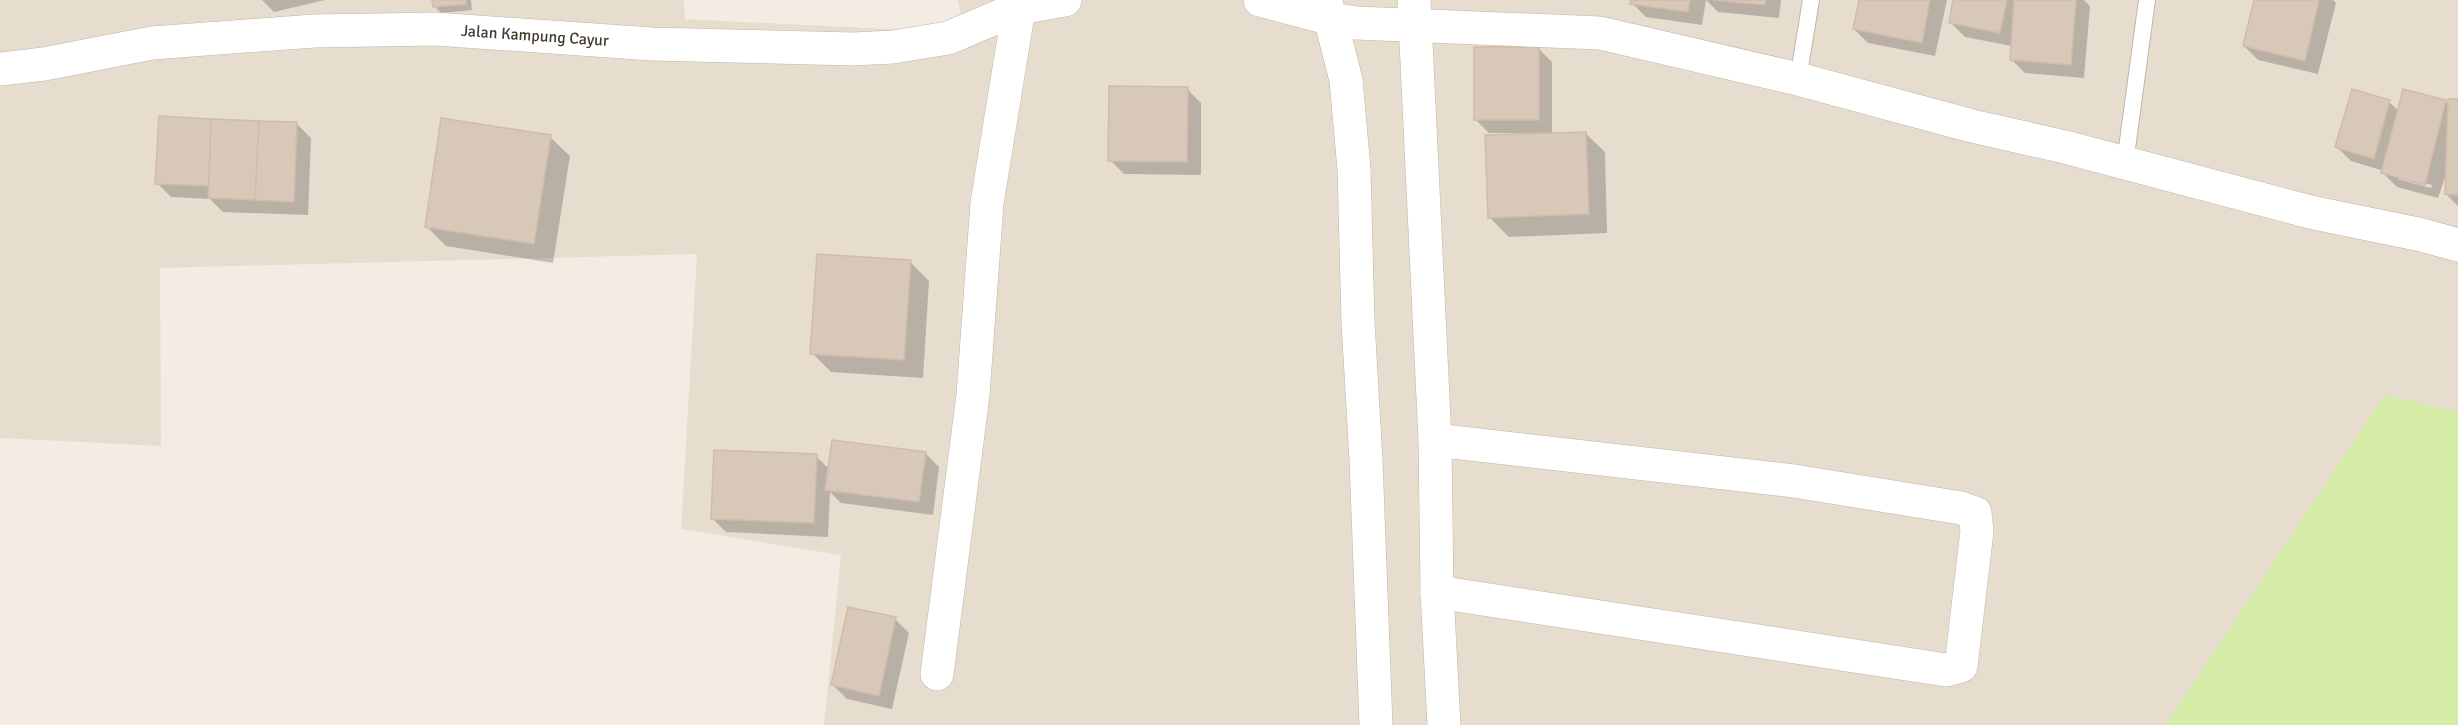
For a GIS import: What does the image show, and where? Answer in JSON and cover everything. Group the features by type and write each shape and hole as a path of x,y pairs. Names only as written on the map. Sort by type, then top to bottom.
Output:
{"street":[{"name":"Jalan Kampung Cayur","path":"0,69 44,64 152,43 314,31 435,29 652,44 854,49 893,47 948,38 1019,8 1065,0"},
{"path":"1260,0 1338,14 1409,17 1600,33 1798,79 2310,212 2422,235 2458,245"},
{"path":"937,674 973,395 987,203 1019,8"},
{"path":"1338,14 1354,169 1358,322 1366,460 1376,725"},
{"path":"1409,17 1435,440 1437,592 1444,725"},
{"path":"1435,440 1794,481 1962,508 1975,513 1977,531 1962,666 1946,670 1437,592"}],"lane":[{"path":"1798,79 1811,0"},
{"path":"2125,163 2147,0"}],"shaded area":[{"path":"0,0 684,0 685,19 965,33 958,0 2458,0 2458,725 824,725 841,555 681,529 697,254 160,268 161,446 0,438"}],"green space":[{"path":"2385,395 2458,412 2458,725 2166,725"}],"building":[{"path":"432,0 466,0 466,4 433,7"},
{"path":"1631,0 1690,0 1688,12 1630,4"},
{"path":"1713,0 1766,0 1765,5"},
{"path":"1859,0 1930,0 1922,43 1853,29"},
{"path":"1953,0 2007,0 2000,33 1949,23"},
{"path":"2014,0 2076,0 2071,65 2010,60"},
{"path":"2254,0 2319,0 2305,61 2243,46"},
{"path":"1474,47 1539,47 1539,120 1474,120"},
{"path":"1109,86 1188,87 1187,162 1108,161"},
{"path":"2352,89 2390,100 2374,159 2335,147"},
{"path":"2403,89 2446,100 2425,185 2381,173"},
{"path":"2448,99 2458,99 2458,195 2445,194"},
{"path":"159,116 211,119 209,186 155,184"},
{"path":"441,118 551,135 534,244 425,227"},
{"path":"211,119 259,121 255,200 208,198"},
{"path":"259,121 297,122 294,202 255,200"},
{"path":"1586,132 1589,214 1488,218 1485,135"},
{"path":"817,254 911,260 904,360 810,354"},
{"path":"832,440 926,452 919,502 825,490"},
{"path":"714,450 817,454 814,523 711,519"},
{"path":"848,607 896,617 879,696 831,685"}]}
